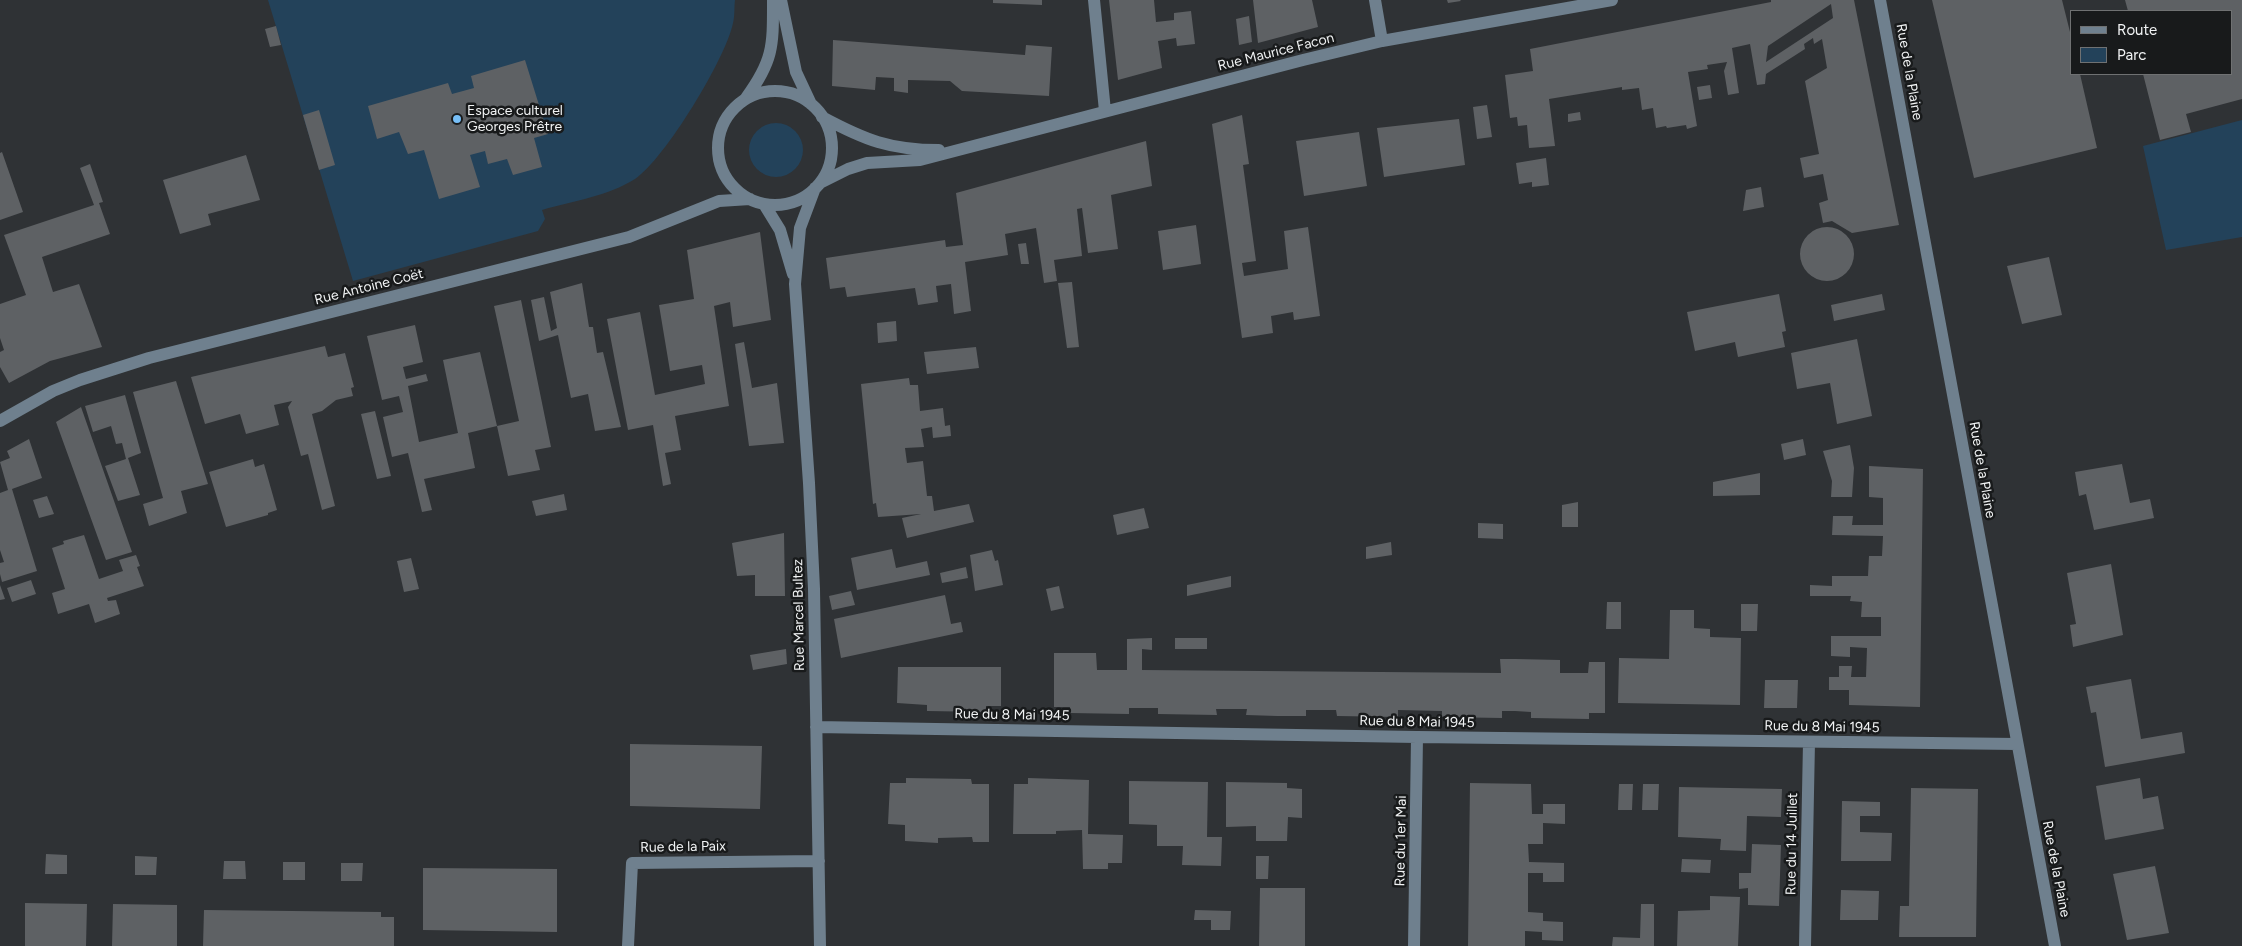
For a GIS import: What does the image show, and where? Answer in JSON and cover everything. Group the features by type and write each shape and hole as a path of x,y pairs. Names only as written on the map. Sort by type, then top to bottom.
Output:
{"street":[{"path":"745,100 764,72 771,55 773,0"},
{"path":"781,0 796,72 811,104 822,117 829,130 832,150 827,171 818,185 791,202 778,205 764,204 750,199 737,191 728,181 722,168 718,147 725,120 734,109 745,100 764,92 778,91 792,94 811,104"},
{"path":"1094,0 1105,112"},
{"path":"1375,0 1382,41"},
{"name":"Rue Maurice Facon","path":"818,185 848,169 867,163 910,162 1294,62 1382,41 1612,0"},
{"name":"Rue de la Plaine","path":"1880,0 2055,946"},
{"name":"Rue Maurice Facon","path":"822,117 858,136 884,145 906,149 952,151"},
{"name":"Rue Marcel Bultez","path":"818,185 800,228 796,284 810,493 820,946"},
{"name":"Rue Antoine Coët","path":"0,421 53,391 80,380 149,358 629,237 719,201 750,199"},
{"name":"Rue Marcel Bultez","path":"764,204 780,230 796,284"},
{"name":"Rue du 8 Mai 1945","path":"816,727 2017,744"},
{"name":"Rue du 1er Mai","path":"1414,946 1418,737"},
{"name":"Rue du 14 Juillet","path":"1805,946 1810,742"},
{"name":"Rue de la Paix","path":"628,946 632,863 819,861"}],"green space":[{"path":"268,0 735,0 734,20 728,39 707,82 693,107 662,151 648,168 635,179 625,185 590,198 542,210 545,219 538,231 353,281"},
{"path":"2242,120 2242,237 2166,250 2143,146"},
{"path":"776,123 786,125 795,131 801,140 803,150 801,160 795,169 786,175 776,177 766,175 757,169 751,160 749,150 751,140 757,131 766,125"}],"building":[{"path":"993,0 1042,0 1042,5 993,3"},
{"path":"1109,0 1154,0 1156,22 1174,20 1174,13 1191,11 1195,44 1177,46 1176,38 1158,41 1162,68 1118,80"},
{"path":"1253,0 1312,0 1318,27 1258,43"},
{"path":"1447,0 1460,0 1461,1 1448,3"},
{"path":"1771,0 1854,0 1899,225 1852,233 1832,221 1823,223 1819,203 1828,200 1823,174 1804,178 1800,158 1819,154 1805,81 1827,68 1822,39 1814,44 1813,38 1804,44 1805,49 1766,74 1765,84 1757,85 1750,44 1732,48 1739,93 1728,95 1724,71 1727,62 1707,65 1708,69 1688,72 1697,126 1687,129 1686,125 1656,128 1653,108 1642,110 1639,88 1622,90 1622,87 1549,99 1555,146 1529,148 1527,125 1518,126 1517,117 1510,118 1505,75 1533,71 1530,49 1771,2","holes":["1831,4 1833,18 1766,62 1768,46"]},
{"path":"1932,0 2062,0 2070,32 2070,75 2080,75 2097,148 1974,178"},
{"path":"2125,0 2242,0 2242,99 2186,114 2191,132 2160,140 2143,75 2232,75 2232,10 2128,10"},
{"path":"1249,16 1252,42 1239,45 1236,19"},
{"path":"276,26 281,45 270,47 265,29"},
{"path":"833,40 1025,55 1026,45 1052,47 1049,96 962,91 950,81 908,80 908,93 894,91 894,78 876,77 875,90 832,86"},
{"name":"Espace culturel Georges Prêtre","path":"525,60 548,134 534,138 542,167 513,175 507,159 488,164 485,151 470,155 480,187 439,199 424,150 408,154 399,132 377,139 368,106 448,83 452,94 474,88 471,76"},
{"path":"1710,85 1712,98 1699,100 1697,87"},
{"path":"1487,105 1492,137 1477,139 1473,107"},
{"path":"319,110 335,165 319,170 303,115"},
{"path":"1580,112 1581,120 1568,122 1568,114"},
{"path":"1242,115 1249,164 1243,165 1256,261 1242,263 1244,276 1288,269 1284,231 1308,227 1320,316 1294,320 1293,312 1271,316 1273,333 1242,338 1212,124"},
{"path":"1459,119 1465,165 1384,177 1377,128"},
{"path":"1359,132 1367,186 1304,196 1296,141"},
{"path":"1146,141 1152,186 1111,195 1118,249 1088,253 1082,208 1077,209 1082,256 1054,260 1057,281 1044,283 1036,228 1005,234 1008,255 965,262 971,311 954,314 951,284 936,286 938,302 918,305 915,288 847,297 845,287 830,289 826,258 945,240 946,247 963,245 956,193"},
{"path":"2,152 23,212 0,220 0,153"},
{"path":"246,155 260,200 208,214 211,225 180,234 163,180"},
{"path":"1546,158 1549,185 1532,187 1532,182 1519,184 1516,163"},
{"path":"90,164 103,202 99,203 110,234 42,257 53,292 79,284 102,347 50,361 9,383 0,367 0,352 4,350 0,338 0,304 26,295 4,235 94,205 80,168"},
{"path":"1761,187 1764,207 1743,211 1746,190"},
{"path":"1196,225 1201,264 1163,270 1158,231"},
{"path":"1827,227 1837,229 1846,235 1852,244 1854,254 1852,264 1846,273 1837,279 1827,281 1817,279 1808,273 1802,264 1800,254 1802,244 1808,235 1817,229"},
{"path":"760,232 771,320 733,327 730,302 714,306 729,406 675,416 681,450 665,453 671,484 663,486 653,425 628,430 607,319 640,312 655,395 705,384 702,365 670,371 659,305 694,299 687,250"},
{"path":"1026,243 1029,264 1021,264 1018,244"},
{"path":"2049,257 2062,315 2022,324 2007,266"},
{"path":"1072,282 1079,347 1067,348 1058,283"},
{"path":"582,283 589,327 593,327 597,353 603,352 621,427 595,431 588,394 571,398 558,335 539,341 531,300 544,297 551,331 557,328 550,292"},
{"path":"1779,294 1786,331 1782,332 1785,347 1738,357 1735,342 1695,351 1687,312"},
{"path":"1882,294 1885,310 1834,321 1831,305"},
{"path":"521,300 551,447 535,450 540,470 508,476 497,426 519,421 494,306"},
{"path":"896,321 897,341 878,343 877,323"},
{"path":"415,325 423,362 403,367 406,379 426,374 428,381 408,386 419,442 458,433 443,360 480,352 497,426 468,433 475,468 424,479 432,510 422,512 408,453 392,457 383,417 403,412 399,396 382,400 367,336"},
{"path":"1857,339 1872,416 1837,424 1830,383 1797,389 1791,353"},
{"path":"744,342 752,388 777,383 784,443 749,446 735,344"},
{"path":"325,346 328,357 345,353 354,387 351,388 353,396 336,400 322,411 312,414 335,506 322,510 308,454 301,456 288,407 292,401 274,405 279,425 246,434 240,414 205,424 191,377"},
{"path":"976,347 979,368 927,374 924,352"},
{"path":"909,378 910,385 918,385 920,411 943,408 945,426 950,425 951,436 933,438 932,427 921,429 924,447 905,448 907,463 923,461 927,496 932,496 934,511 969,504 974,522 907,538 902,518 921,514 878,517 876,503 873,504 861,384"},
{"path":"176,381 208,484 181,491 187,513 149,526 143,504 163,498 133,392"},
{"path":"125,395 141,453 128,458 140,495 118,501 105,466 126,459 122,443 116,444 111,426 93,432 85,406"},
{"path":"81,407 132,552 106,560 56,422"},
{"path":"375,411 391,476 377,479 361,414"},
{"path":"29,439 42,478 12,489 37,571 2,582 0,563 4,562 0,550 0,493 8,490 0,462 10,458 7,451"},
{"path":"1803,439 1806,455 1784,460 1781,444"},
{"path":"1850,445 1854,468 1852,497 1831,497 1832,481 1823,451"},
{"path":"253,459 255,467 264,464 277,510 268,513 268,515 226,527 209,472"},
{"path":"2122,464 2130,503 2150,499 2154,518 2094,530 2086,494 2079,496 2075,472"},
{"path":"1869,466 1923,469 1920,707 1849,705 1849,690 1829,690 1829,677 1839,677 1839,666 1852,666 1851,677 1866,677 1867,648 1850,647 1850,657 1831,656 1831,636 1881,636 1881,617 1861,617 1862,602 1850,601 1851,596 1810,596 1810,585 1832,586 1832,576 1868,576 1869,556 1882,556 1883,536 1832,535 1833,516 1853,516 1852,525 1883,525 1883,498 1869,497"},
{"path":"1760,473 1760,495 1713,496 1713,482"},
{"path":"564,494 567,510 536,516 532,501"},
{"path":"47,496 54,514 39,518 33,500"},
{"path":"1578,502 1578,527 1562,527 1562,505"},
{"path":"1144,508 1149,528 1117,535 1113,515"},
{"path":"1478,523 1503,524 1503,539 1478,538"},
{"path":"784,533 785,596 755,596 755,575 737,576 732,543"},
{"path":"84,535 99,579 123,571 119,560 136,555 140,566 137,567 144,586 107,598 108,601 116,600 120,614 95,623 89,604 58,614 52,593 65,589 52,548 64,544 63,541"},
{"path":"1391,542 1392,555 1366,559 1366,547"},
{"path":"892,549 896,568 927,561 930,575 857,590 851,558"},
{"path":"992,550 995,561 998,560 1003,585 975,591 970,555"},
{"path":"411,558 419,589 404,592 397,561"},
{"path":"2111,564 2123,635 2073,647 2070,625 2076,624 2067,573"},
{"path":"966,567 968,578 942,583 940,573"},
{"path":"1231,576 1231,587 1187,596 1187,585"},
{"path":"31,580 36,594 12,602 7,588"},
{"path":"0,585 5,599 0,600"},
{"path":"1059,586 1064,608 1051,611 1046,589"},
{"path":"851,591 855,605 832,610 829,596"},
{"path":"945,595 951,624 961,622 963,632 841,658 834,619"},
{"path":"1607,602 1621,602 1621,629 1606,629"},
{"path":"1741,604 1758,604 1757,631 1741,631"},
{"path":"1670,610 1694,610 1694,628 1710,629 1710,637 1741,638 1740,705 1618,703 1619,658 1669,659"},
{"path":"1152,638 1152,650 1142,649 1142,670 1501,673 1500,659 1516,659 1560,660 1560,673 1588,673 1589,662 1605,662 1605,713 1589,713 1589,719 1531,718 1531,712 1515,711 1502,711 1502,718 1442,717 1442,711 1398,710 1398,717 1337,716 1336,710 1306,710 1306,716 1277,716 1246,715 1247,709 1216,709 1217,715 1158,714 1158,708 1129,708 1129,714 1070,713 1070,707 1054,707 1054,653 1096,653 1097,670 1127,670 1127,639"},
{"path":"1175,638 1207,638 1207,649 1175,649"},
{"path":"786,649 787,664 753,670 750,655"},
{"path":"898,667 1001,667 1001,706 986,706 986,712 927,711 927,705 897,703"},
{"path":"2131,679 2141,739 2182,732 2185,753 2105,767 2096,712 2091,713 2086,687"},
{"path":"1765,680 1798,680 1797,708 1764,708"},
{"path":"630,744 762,746 760,809 630,806"},
{"path":"906,778 971,779 972,784 989,784 989,842 973,842 972,837 938,838 938,843 905,841 905,825 888,824 890,783 906,783"},
{"path":"1028,778 1089,780 1088,834 1123,835 1122,863 1108,863 1108,869 1083,869 1082,830 1056,831 1056,834 1013,834 1014,784 1028,784"},
{"path":"2140,778 2143,799 2158,796 2164,829 2105,840 2096,786"},
{"path":"1129,781 1208,782 1207,837 1222,837 1221,866 1182,865 1183,846 1157,846 1157,825 1129,824"},
{"path":"1226,782 1287,783 1287,788 1302,789 1302,818 1288,817 1287,841 1256,841 1256,826 1226,827"},
{"path":"1470,783 1531,784 1532,814 1543,814 1543,804 1565,804 1565,824 1543,823 1543,844 1528,844 1529,862 1564,863 1564,882 1543,882 1543,873 1528,873 1528,912 1543,913 1543,921 1563,922 1563,941 1542,940 1542,932 1525,931 1525,946 1468,946"},
{"path":"1619,784 1633,784 1632,810 1618,810"},
{"path":"1643,784 1659,784 1658,810 1642,810"},
{"path":"1679,787 1782,789 1781,817 1747,816 1746,851 1720,850 1721,839 1678,837"},
{"path":"1911,788 1978,789 1976,937 1899,937 1900,906 1909,906"},
{"path":"1842,801 1880,802 1880,816 1860,816 1860,832 1892,833 1891,861 1841,861"},
{"path":"1752,844 1781,845 1779,906 1748,905 1748,888 1739,889 1739,873 1751,873"},
{"path":"46,854 67,855 67,874 45,874"},
{"path":"135,856 157,857 156,875 135,875"},
{"path":"1256,856 1269,856 1268,879 1256,879"},
{"path":"1682,859 1711,860 1710,873 1681,872"},
{"path":"224,861 245,861 246,879 223,879"},
{"path":"283,862 305,862 305,880 283,880"},
{"path":"341,863 363,863 362,881 341,881"},
{"path":"2155,866 2169,933 2127,940 2113,874"},
{"path":"423,868 557,869 557,932 423,930"},
{"path":"1260,888 1305,888 1305,946 1259,946"},
{"path":"1841,890 1879,891 1878,920 1840,920"},
{"path":"1710,896 1740,897 1738,946 1677,946 1678,911 1710,910"},
{"path":"25,903 87,904 86,946 25,946"},
{"path":"113,904 177,905 177,946 112,946"},
{"path":"1641,904 1654,904 1654,946 1612,946 1613,937 1640,938"},
{"path":"204,910 381,912 381,917 394,917 394,946 203,946"},
{"path":"1195,910 1231,911 1230,930 1211,930 1211,920 1194,920"}],"place":[{"name":"Espace culturel Georges Prêtre","path":"457,119"}]}
